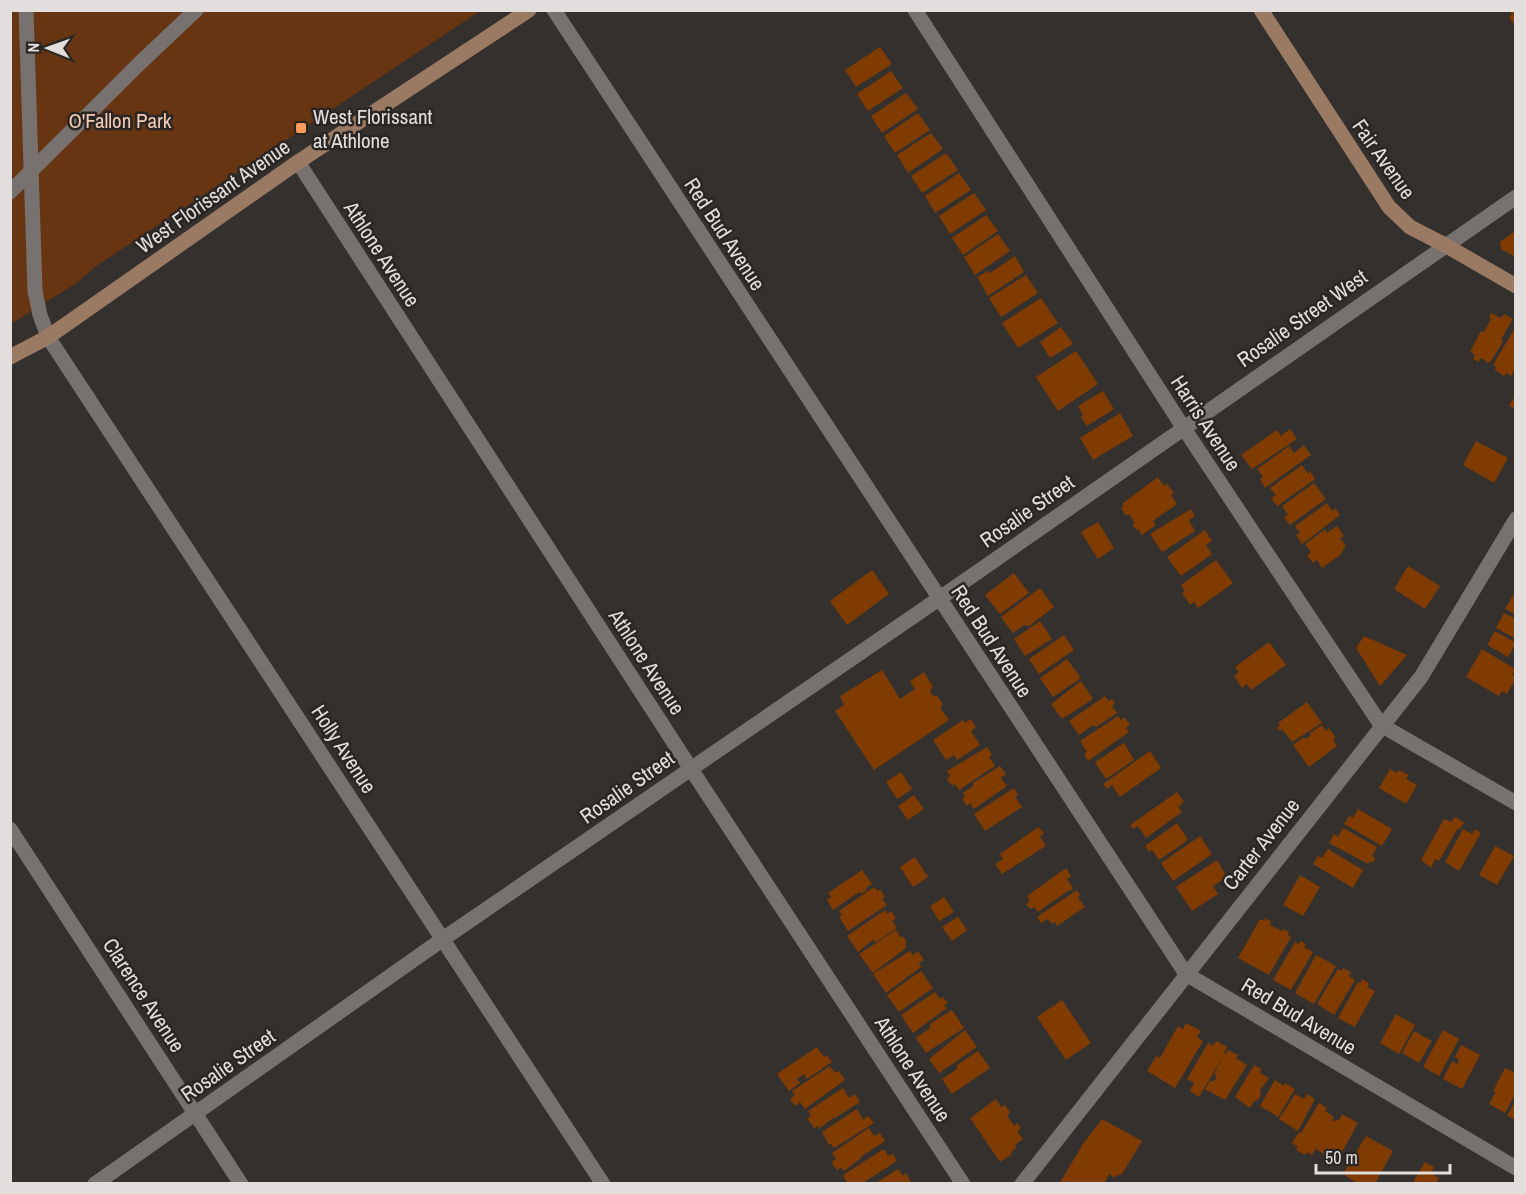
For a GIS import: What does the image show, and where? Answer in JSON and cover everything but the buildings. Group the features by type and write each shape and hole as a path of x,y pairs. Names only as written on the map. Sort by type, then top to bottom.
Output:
{"main road":[{"name":"West Florissant Avenue","path":"10,357 48,337 298,162 529,10"},
{"name":"Fair Avenue","path":"1261,10 1389,207 1410,227 1515,286"}],"street":[{"name":"Holly Avenue","path":"26,10 35,291 48,337 603,1184"},
{"path":"10,192 196,10"},
{"name":"Red Bud Avenue","path":"554,10 1186,974 1515,1168"},
{"name":"Harris Avenue","path":"915,10 1183,427 1381,725 1515,803"},
{"name":"Athlone Avenue","path":"298,162 963,1184"},
{"path":"1445,245 1515,197"},
{"name":"Rosalie Street West","path":"1183,427 1445,245"},
{"name":"Rosalie Street","path":"95,1184 443,939 1183,427"},
{"name":"Carter Avenue","path":"1022,1184 1426,669 1515,519"},
{"name":"Clarence Avenue","path":"10,829 241,1184"}],"green space":[{"name":"O'Fallon Park","path":"11,11 480,11 95,267 78,282 11,324"}],"place":[{"name":"West Florissant at Athlone","path":"301,128"}]}
